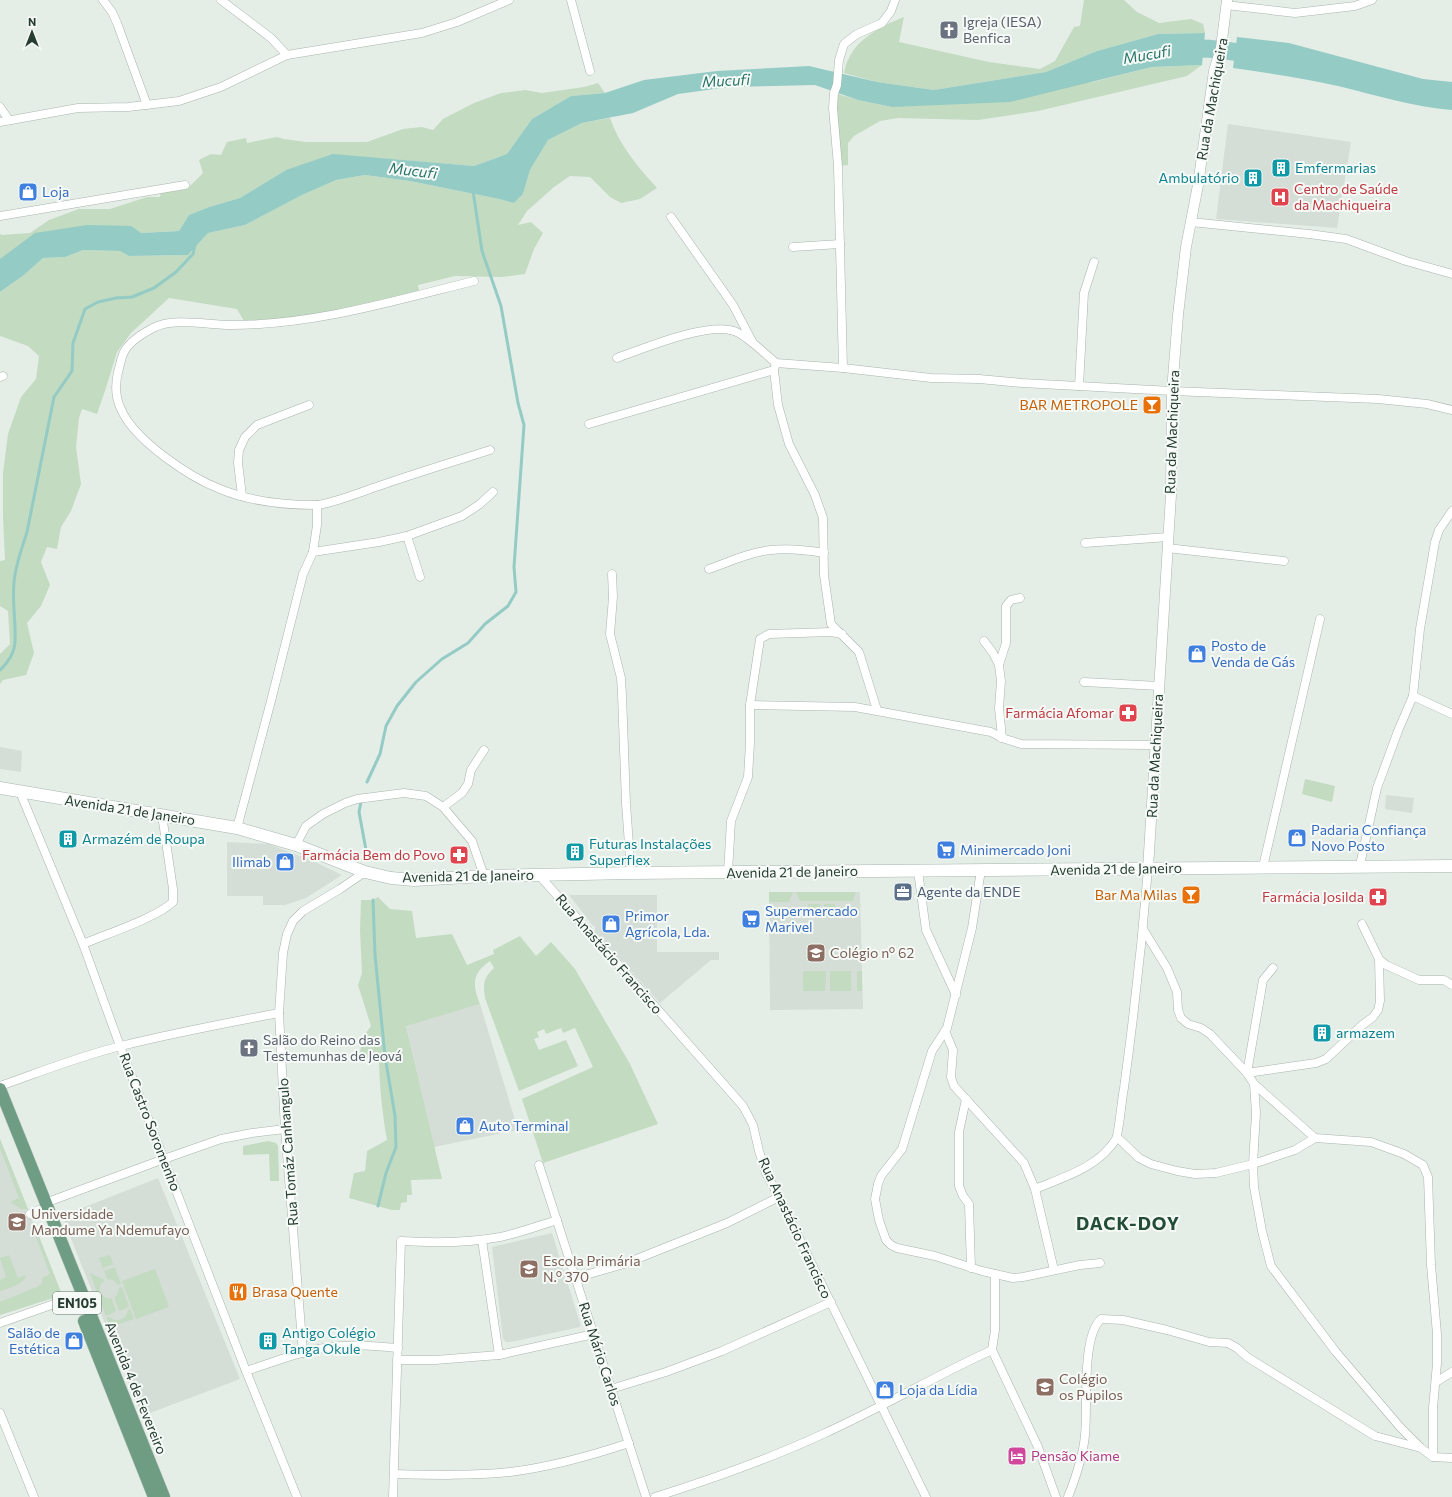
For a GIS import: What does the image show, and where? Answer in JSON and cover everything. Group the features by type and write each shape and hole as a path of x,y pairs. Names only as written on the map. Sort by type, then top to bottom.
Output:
{"main road":[{"name":"Avenida 21 de Janeiro","path":"0,788 237,828 296,845 365,872 391,878 414,880 484,876 631,873 1452,866"},
{"name":"Avenida 4 de Fevereiro","path":"0,1089 38,1209 164,1497"},
{"name":"Avenida 4 de Fevereiro","path":"0,1110 38,1209 154,1497"}],"street":[{"path":"103,0 112,12 117,23 147,105"},
{"path":"221,0 271,38 287,55"},
{"path":"0,122 78,108 128,107 179,101 221,87 287,55 422,33 457,22 509,0"},
{"path":"571,0 590,71"},
{"path":"843,368 838,166 833,108 839,60 844,44 856,34 882,23 891,11 895,0"},
{"path":"1226,3 1295,13 1355,6 1372,0"},
{"name":"Rua da Machiqueira","path":"1148,868 1171,495 1172,391 1178,315 1186,248 1214,71 1222,48 1226,3"},
{"path":"0,107 9,120"},
{"path":"0,216 185,185"},
{"path":"672,217 733,305 753,343"},
{"path":"1191,222 1346,239 1406,261 1452,274"},
{"path":"793,247 840,244"},
{"path":"1079,386 1084,293 1094,262"},
{"path":"474,282 335,315 295,321 256,325 216,325 180,322 155,327 134,340 123,352 116,382 117,398 121,410 130,425 168,458 197,478 221,490 242,496 283,504 317,506 490,450"},
{"path":"617,358 696,332 714,329 735,331 753,343 775,366 778,405 789,444 815,495 823,518 824,575 832,624 859,652 878,710"},
{"path":"589,424 775,366 843,368 931,378 979,379 1022,383 1172,391 1378,399 1427,404 1452,410"},
{"path":"242,496 238,463 239,450 245,437 257,425 309,405"},
{"path":"313,552 379,542 407,536 462,516 480,504 493,492"},
{"path":"237,828 303,574 313,552 317,525 317,506"},
{"path":"1360,866 1377,788 1398,731 1413,696 1420,629 1435,542 1439,530 1452,511"},
{"path":"407,536 420,577"},
{"path":"1085,543 1168,537"},
{"path":"1168,548 1284,560"},
{"path":"709,569 752,554 770,550 800,549 824,553"},
{"path":"612,574 613,597 610,634 621,678 626,803 631,873"},
{"path":"999,665 1006,643 1006,606 1010,600 1020,598"},
{"path":"1263,867 1320,619"},
{"path":"728,872 731,821 748,777 750,705 760,640 769,634 830,632 842,634"},
{"path":"984,641 993,653 999,665 1001,681 999,708 1002,738"},
{"path":"1084,682 1159,686"},
{"path":"1413,696 1452,714"},
{"path":"750,705 855,707 878,710 991,732 1002,738 1022,744 1156,745"},
{"path":"444,807 462,793 468,784 471,770 484,750"},
{"name":"Rua Castro Soromenho","path":"20,792 83,944 120,1046 246,1371 297,1497"},
{"path":"296,845 306,826 336,807 357,799 404,793 426,796 444,807 472,841 484,876"},
{"path":"83,944 144,919 167,907 173,902 173,889 162,815"},
{"path":"1035,1189 1060,1179 1101,1157 1117,1137 1143,929 1148,868"},
{"path":"918,870 926,930 956,995"},
{"path":"981,870 972,928 956,995 945,1031 932,1051 902,1149 881,1176 878,1184 875,1199 879,1220 886,1240 891,1246 935,1256 971,1268 1013,1278 1023,1278 1054,1270 1100,1263"},
{"name":"Rua Tomáz Canhangulo","path":"303,1353 285,1129 279,1013 283,953 287,934 293,921 303,911 365,872"},
{"name":"Rua Anastácio Francisco","path":"539,875 743,1106 753,1125 766,1173 779,1196 926,1497"},
{"path":"1362,924 1379,959 1386,965 1419,980 1444,980 1452,985"},
{"path":"1143,929 1167,968 1177,992 1178,1010 1181,1018 1188,1024 1201,1028 1210,1034 1247,1073 1254,1084 1315,1138"},
{"path":"1247,1073 1316,1063 1326,1059 1361,1026 1374,1017 1378,1010 1380,1001 1379,959"},
{"path":"1247,1073 1263,980 1273,968"},
{"path":"0,1086 120,1046 198,1028 279,1013"},
{"path":"945,1031 953,1050 951,1077 954,1086 1024,1163 1035,1189 1054,1270"},
{"path":"1254,1084 1256,1113 1253,1164 1254,1187 1262,1231 1271,1266 1336,1352 1400,1427 1421,1448 1433,1457 1452,1458"},
{"path":"966,1099 959,1132 959,1186 963,1196 969,1204 971,1268"},
{"path":"38,1209 164,1159 221,1140 252,1133 285,1129"},
{"path":"1117,1137 1139,1158 1151,1164 1195,1174 1216,1173 1253,1164 1295,1150 1315,1138 1371,1142 1404,1154 1423,1165 1428,1177 1431,1265 1437,1334 1436,1382 1433,1408 1433,1457"},
{"name":"Rua Mário Carlos","path":"539,1164 646,1497"},
{"path":"575,1278 624,1264 714,1229 779,1196"},
{"path":"393,1497 401,1242 482,1240 502,1236 557,1220"},
{"path":"482,1240 499,1355"},
{"path":"995,1274 995,1330 992,1350 1038,1447 1056,1497"},
{"path":"0,1323 74,1297"},
{"path":"611,1388 666,1372 722,1351 830,1302"},
{"path":"1068,1497 1081,1464 1085,1435 1087,1357 1096,1324 1101,1319 1123,1320 1167,1330 1209,1342 1228,1343 1375,1436 1421,1448"},
{"path":"397,1360 435,1360 499,1355 594,1334"},
{"path":"246,1371 303,1353 330,1347 367,1345 398,1348"},
{"path":"655,1497 706,1481 822,1435 881,1407 965,1362 992,1350"},
{"path":"1436,1382 1452,1372"},
{"path":"0,1413 34,1497"},
{"path":"394,1474 478,1475 511,1472 548,1466 593,1455 629,1443"}],"shaded area":[{"name":"Centro de Saúde da Machiqueira","path":"1228,124 1351,142 1337,228 1216,219"},
{"path":"0,747 22,751 21,772 0,769"},
{"path":"1386,795 1414,798 1412,813 1385,809"},
{"path":"227,842 268,844 311,860 342,875 306,898 285,905 263,905 263,896 227,896"},
{"name":"Colégio nº 62","path":"769,892 860,892 863,1009 770,1010"},
{"path":"569,895 657,895 657,952 719,952 719,960 711,960 660,1003 595,931 595,926 593,926"},
{"name":"Auto Terminal","path":"480,1004 518,1130 434,1147 406,1025"},
{"name":"Universidade Mandume Ya Ndemufayo","path":"0,1139 62,1295 0,1315"},
{"path":"158,1178 240,1379 142,1416 62,1216"},
{"name":"Escola Primária N.º 370","path":"552,1233 580,1327 506,1342 503,1339 492,1247"}],"green space":[{"path":"1084,0 1124,0 1137,12 1159,23 1191,19 1203,24 1205,33 1158,34 1097,51 1046,72 934,90 877,82 844,73 848,60 859,44 880,28 904,17 899,42 989,62 1040,69 1055,61 1074,27 1080,26"},
{"path":"1202,65 1187,76 1038,111 978,120 898,118 880,121 854,136 848,143 848,165 838,166 834,93 892,107 1093,82 1152,67"},
{"path":"598,83 605,93 571,96 532,119 507,154 474,166 377,158 286,170 240,198 209,207 189,215 179,231 140,233 0,259 0,234 30,233 49,220 79,209 110,209 147,197 160,197 161,192 188,188 203,173 199,160 211,154 221,155 227,142 246,138 247,143 277,137 306,142 367,142 403,129 422,127 433,130 443,119 474,103 501,93 525,90 542,93 584,87"},
{"path":"610,118 624,147 657,188 640,199 621,203 610,197 590,177 570,176 554,187 527,211 518,225 531,222 543,233 534,249 525,274 501,277 455,276 418,285 419,291 390,302 256,325 244,321 237,309 169,298 131,333 117,352 97,414 82,409 79,418 76,447 81,484 71,511 61,527 57,549 47,547 41,562 50,585 41,606 27,623 34,653 26,675 3,680 0,684 0,654 10,644 8,611 0,606 0,561 5,560 3,473 8,434 21,397 36,379 39,356 28,346 0,336 0,292 24,275 43,258 65,257 83,250 120,251 129,256 188,255 208,233 245,225 302,195 336,180 365,175 410,181 514,203 523,194 530,170 548,140 582,123"},
{"path":"1305,779 1335,786 1332,802 1302,794"},
{"path":"769,892 793,892 789,902 769,902"},
{"path":"796,892 856,892 853,901 800,901"},
{"path":"378,897 390,909 412,911 416,938 452,934 467,965 494,954 493,950 520,936 536,956 551,942 575,969 630,1064 658,1124 543,1163 522,1099 593,1067 575,1028 563,1033 561,1028 546,1034 544,1029 537,1032 539,1037 534,1039 539,1050 566,1040 578,1066 519,1091 485,998 484,989 486,978 494,968 490,961 480,970 475,980 477,997 480,1004 406,1026 442,1179 411,1180 412,1195 407,1195 407,1202 401,1203 400,1210 392,1210 349,1198 354,1173 365,1171 367,1151 387,1140 381,1097 379,1053 358,1062 363,1037 371,1026 358,985 362,973 360,930 361,900 373,900"},
{"path":"808,904 820,904 820,917 808,917"},
{"path":"824,904 835,904 835,907 831,907 831,917 824,917"},
{"path":"803,971 826,971 825,991 803,991"},
{"path":"830,971 851,971 851,991 830,991"},
{"path":"857,971 862,971 862,991 857,991"},
{"path":"0,1139 28,1209 21,1209 10,1202 19,1198 0,1148"},
{"path":"268,1141 276,1143 278,1146 279,1181 270,1181 269,1154 243,1155 243,1146"},
{"path":"37,1231 62,1295 0,1315 0,1302 37,1287 42,1283 42,1278 50,1274 34,1232"},
{"path":"9,1255 18,1278 26,1275 19,1284 0,1291 0,1280 6,1277 0,1258"},
{"path":"110,1255 113,1264 103,1268 99,1258"},
{"path":"115,1267 121,1284 118,1285 113,1280 107,1279 104,1271"},
{"path":"155,1269 169,1307 136,1319 122,1281"},
{"path":"90,1273 105,1280 100,1285 100,1292 97,1293"},
{"path":"122,1287 129,1307 119,1311 114,1298 117,1295 119,1288"},
{"path":"101,1294 106,1298 112,1299 116,1311 106,1316 98,1295"},
{"path":"130,1309 134,1319 110,1327 107,1318 109,1317 115,1320 121,1320"}],"water":[{"path":"1205,33 1202,65 1152,67 1010,102 892,107 858,100 815,85 729,87 678,94 633,113 582,123 548,140 530,170 523,194 514,203 410,181 365,175 336,180 302,195 245,225 208,233 188,255 129,256 120,251 83,250 65,257 43,258 24,275 0,292 0,259 35,233 87,225 131,226 141,233 179,231 189,215 209,207 240,198 286,170 333,154 474,166 507,154 532,119 571,96 605,93 644,80 717,71 809,66 877,82 934,90 1046,72 1097,51 1158,34"},
{"path":"1237,37 1289,43 1423,79 1452,82 1452,110 1409,103 1338,86 1286,76 1233,68"}],"waterway":[{"name":"Mucufi","path":"1180,50 1209,49 1258,56"},
{"path":"367,782 380,754 386,726 397,706 416,682 442,659 468,643 485,624 508,606 516,592 514,567 524,425 518,403 501,306 482,251 473,191"},
{"path":"0,670 6,664 15,645 13,597 16,570 27,532 54,397 72,371 73,343 85,309 98,302 116,298 132,297 154,288 176,272 193,254 195,245"},
{"path":"361,802 359,812 366,850"},
{"path":"373,900 375,955 385,1056 395,1116 396,1147 386,1173 378,1206"}],"place":[{"name":"Igreja (IESA) Benfica","path":"949,30"},
{"name":"Emfermarias","path":"1281,168"},
{"name":"Ambulatório","path":"1253,178"},
{"name":"Loja","path":"28,192"},
{"name":"Centro de Saúde da Machiqueira","path":"1280,197"},
{"name":"BAR METROPOLE","path":"1152,405"},
{"name":"Posto de Venda de Gás","path":"1197,654"},
{"name":"Farmácia Afomar","path":"1128,713"},
{"name":"Padaria Confiança Novo Posto","path":"1297,838"},
{"name":"Armazém de Roupa","path":"68,839"},
{"name":"Minimercado Joni","path":"946,850"},
{"name":"Futuras Instalações Superflex","path":"575,852"},
{"name":"Farmácia Bem do Povo","path":"459,855"},
{"name":"Ilimab","path":"285,862"},
{"name":"Agente da ENDE","path":"903,892"},
{"name":"Bar Ma Milas","path":"1191,895"},
{"name":"Farmácia Josilda","path":"1378,897"},
{"name":"Supermercado Marivel","path":"751,919"},
{"name":"Primor Agrícola, Lda.","path":"611,924"},
{"name":"Colégio nº 62","path":"816,953"},
{"name":"armazem","path":"1322,1033"},
{"name":"Salão do Reino das Testemunhas de Jeová","path":"249,1048"},
{"name":"Auto Terminal","path":"465,1126"},
{"name":"Universidade Mandume Ya Ndemufayo","path":"17,1222"},
{"name":"Escola Primária N.º 370","path":"529,1269"},
{"name":"Brasa Quente","path":"238,1292"},
{"name":"Salão de Estética","path":"74,1341"},
{"name":"Antigo Colégio Tanga Okule","path":"268,1341"},
{"name":"Colégio os Pupilos","path":"1045,1387"},
{"name":"Loja da Lídia","path":"885,1390"},
{"name":"Pensão Kiame","path":"1017,1456"}],"district":[{"name":"DACK-DOY","path":"1128,1224"}]}
